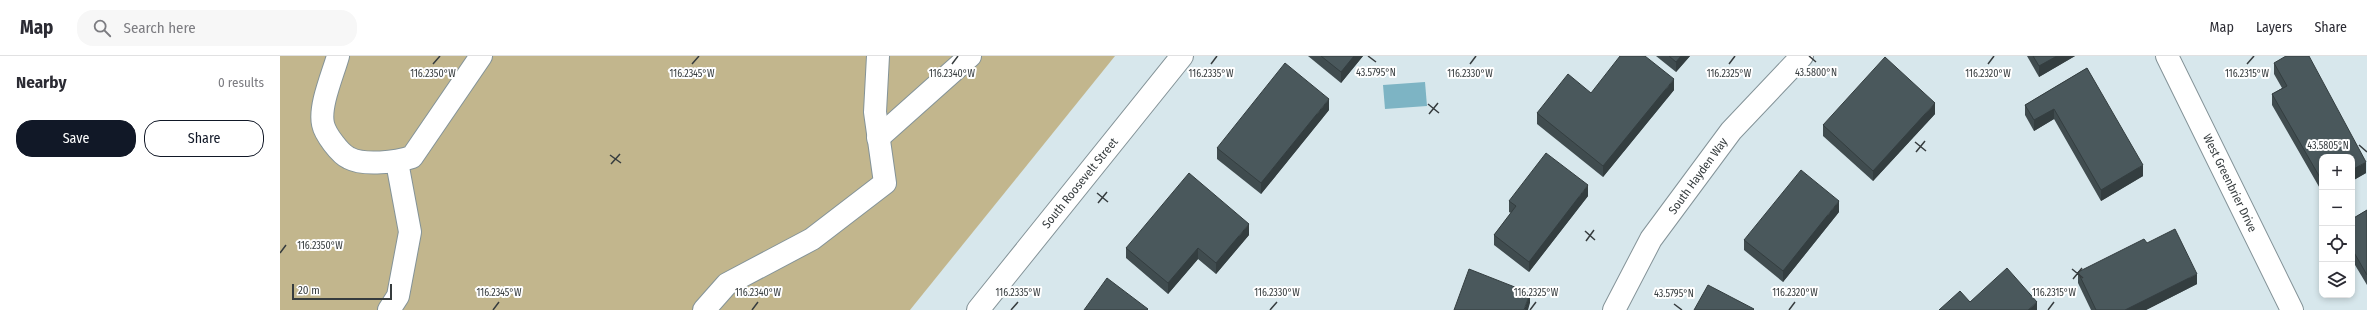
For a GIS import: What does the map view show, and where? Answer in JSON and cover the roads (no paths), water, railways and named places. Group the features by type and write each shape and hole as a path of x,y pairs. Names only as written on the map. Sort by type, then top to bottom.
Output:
{"street":[{"path":"338,56 325,101 323,124 331,141 348,158 368,161 397,162 412,157 481,56"},
{"path":"704,310 727,284 812,238 885,183 874,112 878,56"},
{"path":"878,138 970,56"},
{"name":"South Roosevelt Street","path":"978,310 1182,56"},
{"name":"South Hayden Way","path":"1614,310 1651,239 1698,175 1731,131 1802,56"},
{"name":"West Greenbrier Drive","path":"2170,57 2292,310"},
{"path":"389,310 398,296 410,232 397,162"}],"water":[{"path":"1425,82 1427,106 1385,109 1383,85"}]}
